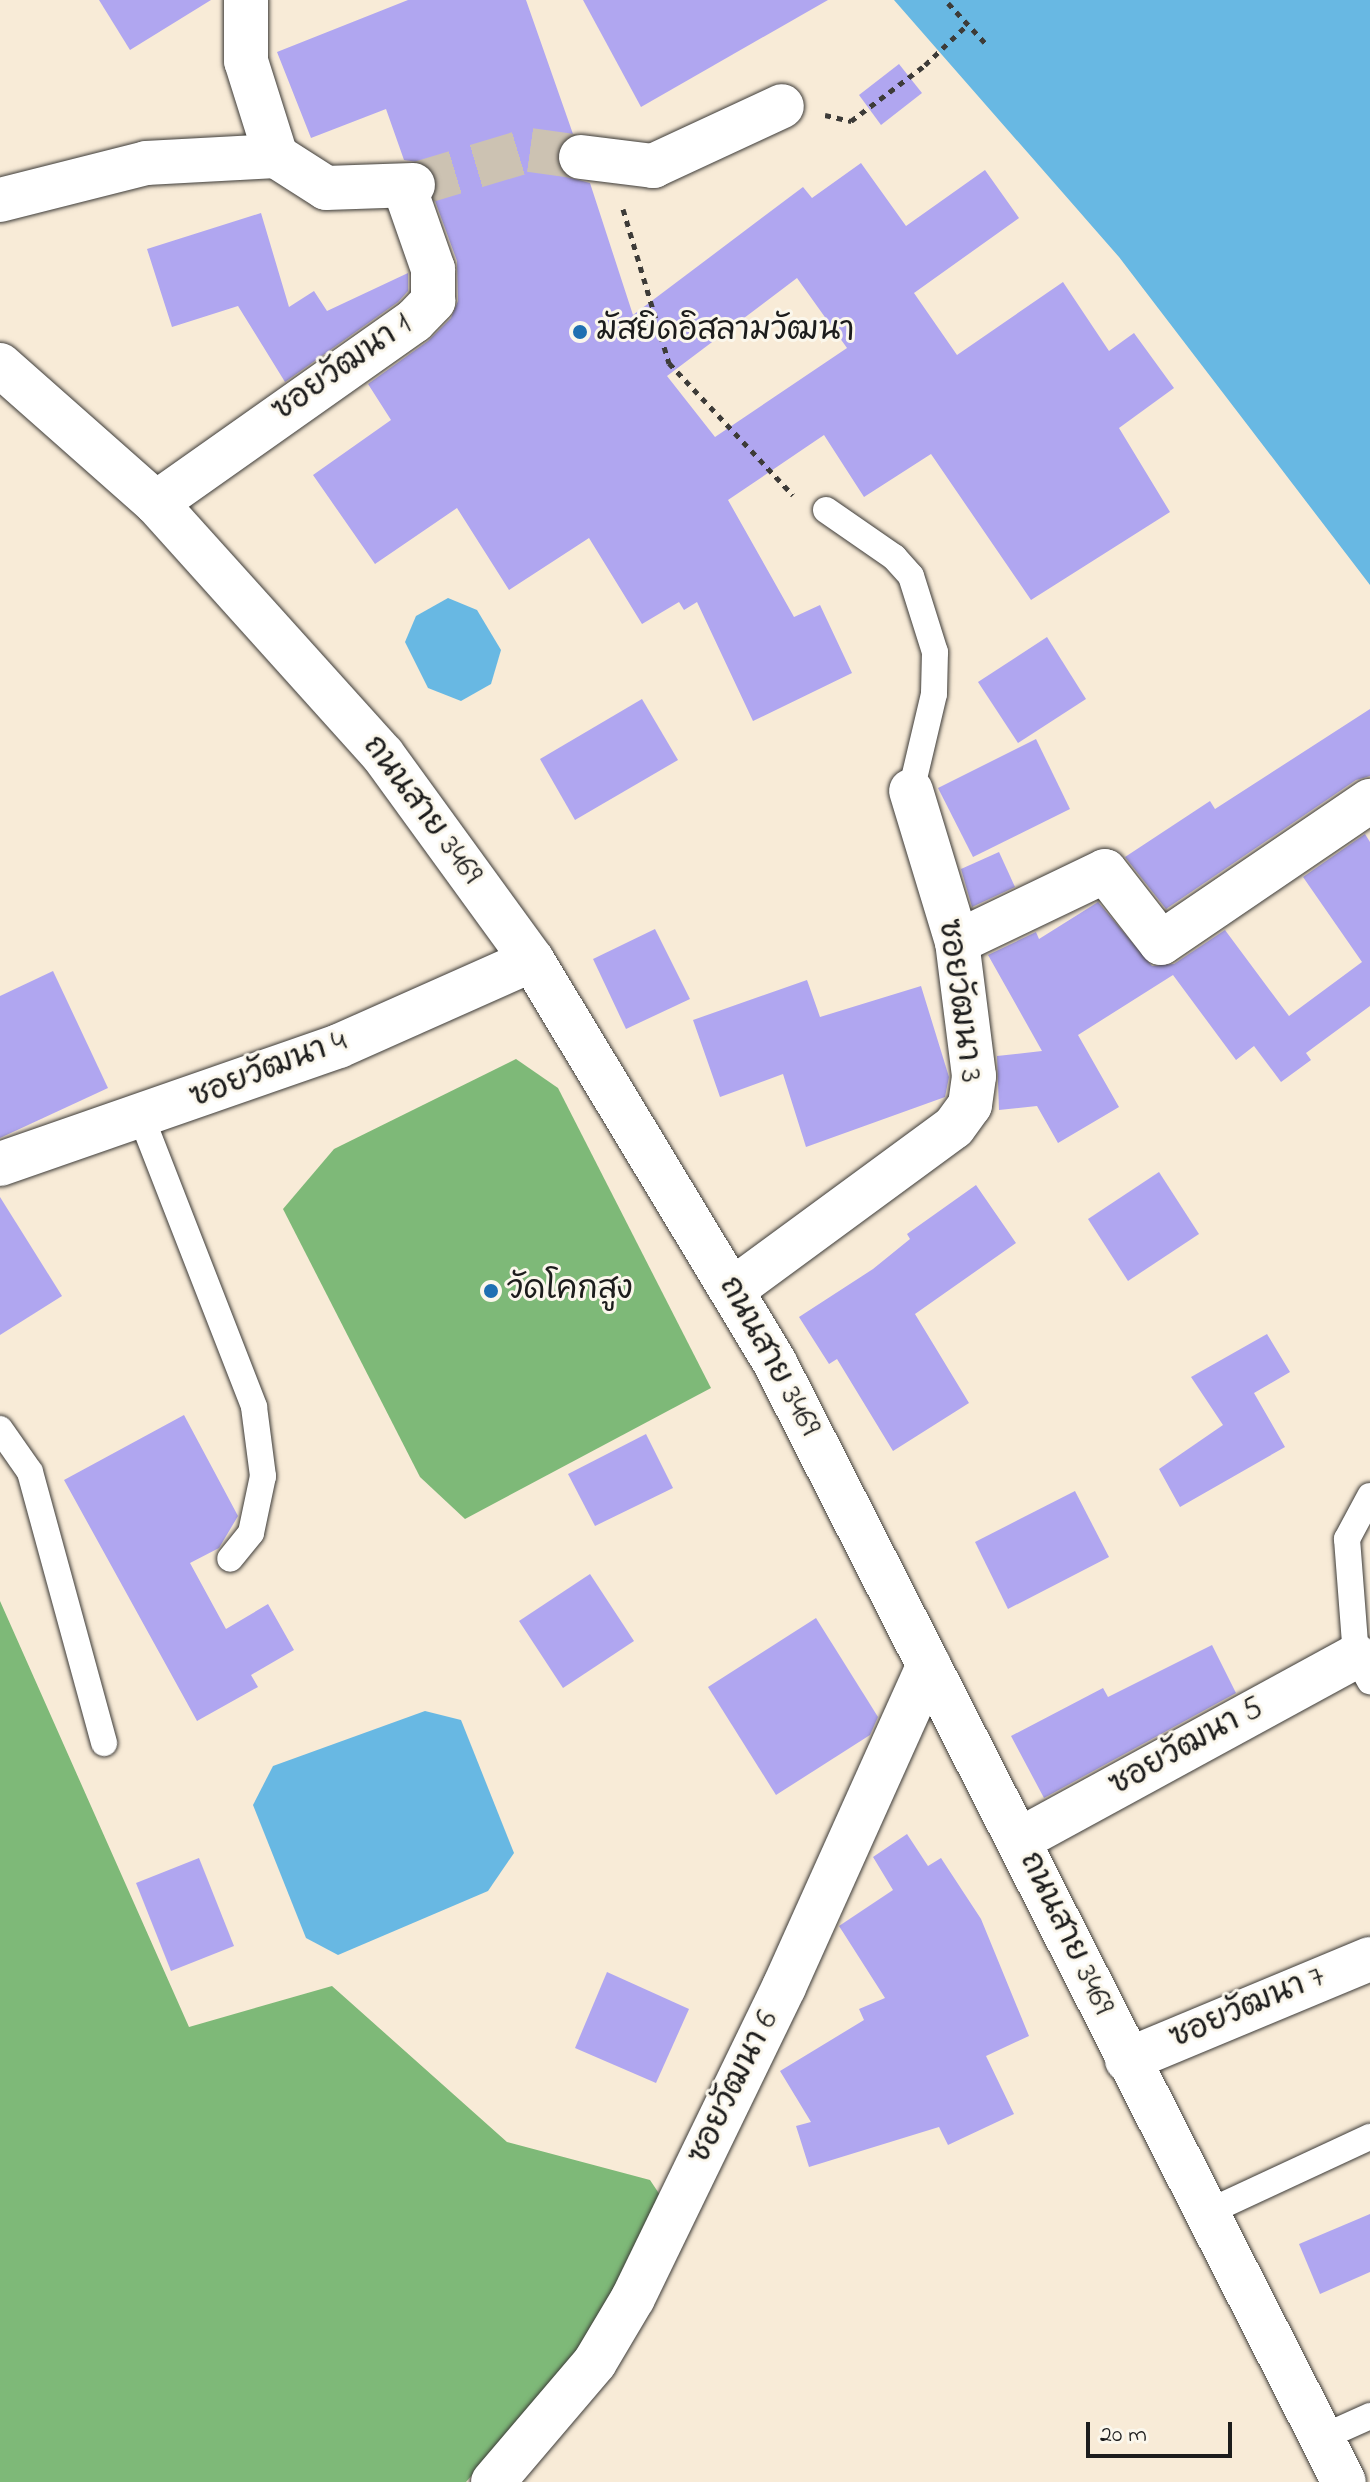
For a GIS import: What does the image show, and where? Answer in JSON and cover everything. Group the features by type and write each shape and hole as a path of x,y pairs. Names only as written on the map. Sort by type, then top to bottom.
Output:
{"street":[{"path":"0,200 146,163 276,156 246,61 246,0"},
{"path":"596,160 653,166 782,106"},
{"name":"ซอยวัฒนา 1","path":"156,503 414,321 433,301 433,269 409,187 326,188 276,156"},
{"name":"ถนนสาย 3469","path":"0,365 156,503 383,755 532,960 732,1290 1019,1840 1127,2060 1344,2482"},
{"name":"ซอยวัฒนา 3","path":"732,1290 954,1127 970,1105 974,1076 957,942 911,791"},
{"path":"957,942 1105,871 1161,943 1370,801"},
{"name":"ซอยวัฒนา 4","path":"0,1164 57,1141 142,1119 339,1046 532,960"},
{"name":"ซอยวัฒนา 6","path":"493,2482 595,2362 633,2298 784,1987 929,1665"},
{"name":"ซอยวัฒนา 5","path":"1019,1840 1363,1668"},
{"name":"ซอยวัฒนา 7","path":"1127,2060 1370,1959"}],"lane":[{"path":"826,510 894,557 911,576 935,652 934,694 911,791"},
{"path":"142,1119 254,1407 263,1476 251,1533 230,1559"},
{"path":"0,1429 30,1472 104,1743"},
{"path":"1363,1668 1347,1539 1370,1496"},
{"path":"1206,2213 1370,2137"},
{"path":"1321,2438 1370,2416"}],"path":[{"path":"948,3 988,46"},
{"path":"782,106 851,121 925,65 968,24"},
{"path":"596,160 669,363 789,493 826,510"}],"green space":[{"path":"516,1059 558,1088 711,1388 465,1519 420,1477 283,1209 334,1149"},
{"path":"0,1601 189,2027 332,1986 507,2142 650,2180 666,2204 585,2348 466,2482 0,2482"}],"water":[{"path":"894,0 1370,0 1370,585 1119,257"},
{"path":"448,598 477,610 501,650 491,684 461,701 428,688 405,642 416,616"},
{"path":"425,1711 461,1720 514,1853 488,1891 338,1955 306,1938 253,1805 273,1766"}],"building":[{"path":"99,0 211,0 130,50"},
{"path":"408,0 526,0 573,134 561,143 558,166 567,177 590,183 633,315 803,187 812,198 861,163 906,226 985,170 1019,218 914,293 957,355 1063,282 1109,351 1134,333 1174,388 1119,428 1170,512 1031,600 931,454 864,497 824,435 728,500 794,617 820,605 852,673 753,721 697,602 684,610 679,602 642,624 589,538 509,590 457,508 375,564 313,475 391,420 368,384 428,341 451,318 458,301 457,261 434,198 435,172 424,163 404,160 386,109 311,138 277,52","holes":["797,278 847,348 715,437 667,376"]},
{"path":"583,0 828,0 641,107"},
{"path":"899,64 922,93 881,125 859,95"},
{"path":"261,213 289,307 314,291 327,311 408,273 408,291 398,302 285,382 238,306 172,327 147,249"},
{"path":"1047,637 1086,699 1018,743 978,682"},
{"path":"642,699 678,760 575,820 540,759"},
{"path":"1370,709 1370,776 1356,780 1166,909 1125,857 1210,801 1215,809"},
{"path":"1036,739 1070,809 973,857 938,788"},
{"path":"1365,834 1370,842 1370,1006 1306,1053 1311,1060 1281,1082 1254,1046 1236,1060 1173,975 1078,1035 1119,1107 1058,1143 1037,1106 999,1110 997,1056 1042,1051 988,955 1036,932 1039,939 1098,902 1152,966 1174,964 1225,930 1289,1016 1362,962 1303,877"},
{"path":"999,852 1015,887 972,907 961,869"},
{"path":"655,929 690,999 626,1029 593,959"},
{"path":"53,971 108,1088 0,1138 0,996"},
{"path":"807,980 820,1017 921,986 949,1077 945,1097 806,1147 783,1074 720,1097 693,1020"},
{"path":"1159,1172 1199,1234 1128,1281 1088,1219"},
{"path":"976,1185 1016,1243 915,1314 969,1403 893,1451 837,1359 829,1364 799,1317 873,1269 910,1239 907,1234"},
{"path":"0,1197 62,1296 0,1335"},
{"path":"1267,1334 1290,1372 1254,1393 1285,1447 1180,1507 1159,1469 1223,1425 1191,1377"},
{"path":"184,1415 238,1516 219,1548 190,1563 226,1629 268,1604 294,1650 251,1675 258,1687 197,1721 64,1480"},
{"path":"646,1434 673,1488 595,1526 568,1474"},
{"path":"1075,1491 1109,1557 1008,1609 975,1542"},
{"path":"590,1574 634,1641 563,1688 519,1621"},
{"path":"816,1618 878,1717 870,1735 776,1795 708,1687"},
{"path":"1212,1645 1236,1693 1044,1798 1011,1736 1103,1688 1108,1697"},
{"path":"907,1834 928,1866 941,1858 981,1919 1029,2036 986,2056 1014,2114 948,2145 939,2127 809,2167 796,2126 811,2122 780,2071 864,2020 859,2009 885,1998 839,1926 893,1890 873,1857"},
{"path":"199,1858 234,1946 171,1971 136,1883"},
{"path":"607,1972 689,2009 656,2083 575,2048"},
{"path":"1370,2214 1370,2272 1320,2294 1299,2244"}],"tunnel":[{"path":"413,185 530,150 581,157"}],"place":[{"name":"มัสยิดอิสลามวัฒนา","path":"580,332"},
{"name":"วัดโคกสูง","path":"491,1291"}]}
